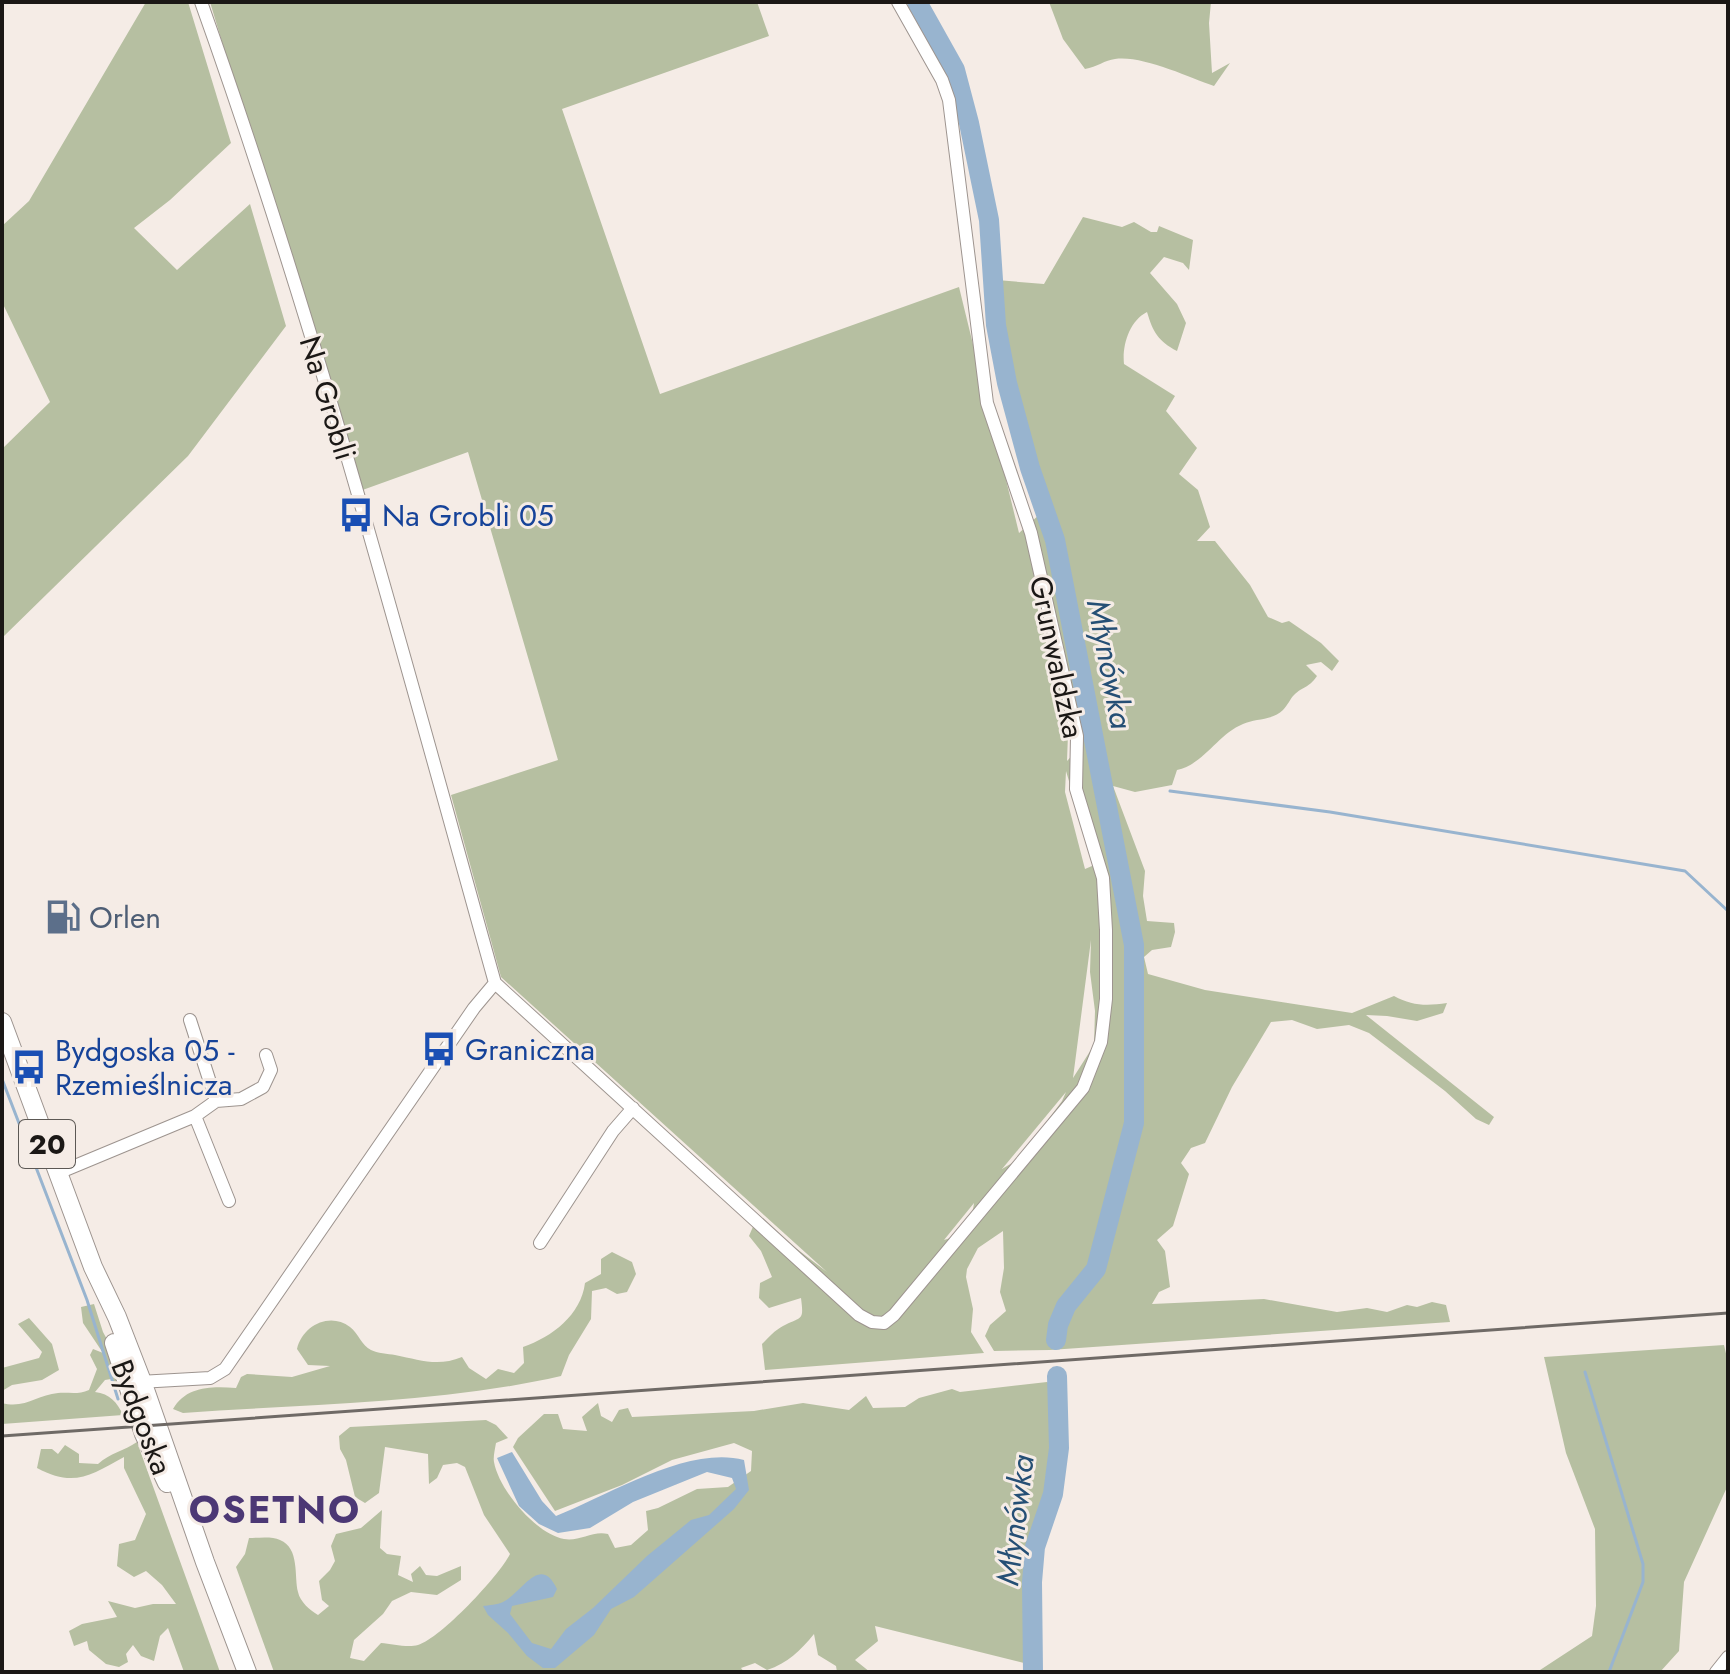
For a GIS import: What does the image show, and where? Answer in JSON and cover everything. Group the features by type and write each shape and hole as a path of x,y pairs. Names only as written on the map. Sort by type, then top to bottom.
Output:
{"main road":[{"name":"Bydgoska","path":"2,1022 93,1267 117,1317 143,1384 247,1672"},
{"name":"Bydgoska","path":"93,1267 106,1321 144,1434 205,1562"}],"street":[{"name":"Na Grobli","path":"201,2 247,129 359,501 495,983"},
{"name":"Grunwaldzka","path":"633,1108 859,1315 872,1322 884,1323 894,1315 1083,1088 1101,1042 1106,999 1103,878 1076,789 1077,736 1031,533 987,403 949,100 942,80 898,2"},
{"path":"123,1369 143,1384 210,1378 225,1369 474,1008 495,983 633,1108 613,1131 540,1243"},
{"path":"190,1020 216,1101"},
{"path":"58,1173 195,1116 216,1101 241,1099 263,1087 271,1070 266,1055"},
{"path":"195,1116 229,1201"},
{"path":"1716,1672 1728,1657"}],"green space":[{"path":"146,2 188,2 231,143 170,200 134,228 177,270 250,204 286,326 188,456 2,638 2,449 50,402 2,302 2,226 29,201"},
{"path":"210,2 757,2 769,36 562,109 660,394 959,287 1019,533 1040,514 1013,437 998,373 985,279 1044,284 1083,217 1122,227 1134,222 1151,232 1157,232 1159,226 1193,240 1189,270 1183,263 1164,257 1150,273 1177,304 1186,323 1177,351 1157,335 1147,312 1136,321 1128,335 1124,364 1175,396 1166,411 1197,448 1179,474 1198,490 1210,527 1197,541 1215,541 1250,585 1268,617 1282,623 1289,621 1321,643 1339,661 1332,671 1321,662 1306,665 1317,676 1294,695 1283,710 1234,729 1195,762 1177,770 1172,785 1135,792 1113,786 1145,871 1143,896 1147,921 1174,923 1171,947 1152,950 1144,957 1148,974 1205,990 1352,1013 1394,996 1420,1004 1447,1003 1443,1013 1417,1021 1366,1015 1494,1117 1489,1125 1476,1119 1445,1091 1369,1033 1349,1025 1317,1029 1292,1020 1271,1022 1232,1087 1205,1143 1191,1148 1181,1163 1189,1174 1173,1226 1157,1240 1165,1251 1170,1287 1159,1292 1152,1304 1264,1299 1337,1312 1367,1308 1387,1312 1407,1305 1417,1307 1432,1302 1446,1305 1450,1322 1050,1350 994,1351 985,1336 990,1325 1006,1311 1000,1292 1004,1268 1003,1231 978,1248 967,1269 973,1309 971,1332 984,1353 765,1370 762,1344 777,1330 800,1317 802,1306 801,1298 769,1308 759,1298 760,1283 772,1277 761,1251 749,1236 755,1222 763,1223 827,1272 501,977 451,795 558,760 468,452 357,492","holes":["1031,582 1044,593 1063,659 1052,667","1061,703 1079,748 1067,761 1068,734","1066,771 1074,798 1095,837 1092,866 1085,869 1065,792","1091,940 1094,1045 1073,1078","1066,1092 1062,1101 1019,1159 1002,1169","974,1203 965,1226 944,1240"]},
{"path":"1049,2 1211,2 1212,73 1230,63 1214,86 1138,60 1111,60 1085,69 1063,39"},
{"path":"612,1252 632,1262 636,1274 627,1292 617,1294 606,1288 592,1291 591,1319 569,1355 561,1376 420,1398 183,1413 173,1409 178,1401 200,1389 236,1388 241,1377 247,1374 292,1377 330,1366 308,1365 297,1349 305,1333 326,1321 350,1327 365,1346 376,1352 429,1362 462,1357 469,1368 486,1379 498,1369 514,1373 524,1363 523,1347 554,1331 571,1315 578,1305 585,1283 601,1274 601,1259"},
{"path":"94,1304 103,1332 116,1356 123,1392 111,1379 105,1380 95,1392 112,1399 123,1415 2,1424 2,1403 18,1404 51,1394 89,1390 97,1369 90,1355 93,1349 103,1353 83,1323 81,1307"},
{"path":"29,1318 52,1344 59,1370 42,1380 12,1385 2,1391 2,1368 39,1358 42,1352 18,1324"},
{"path":"1724,1345 1728,1362 1728,1485 1684,1582 1679,1651 1660,1672 1537,1672 1592,1636 1596,1606 1595,1529 1566,1453 1544,1357"},
{"path":"1047,1382 1064,1393 1068,1425 1059,1499 1038,1550 1035,1582 1025,1580 1024,1663 875,1626 878,1641 855,1660 870,1672 837,1672 836,1666 818,1655 814,1634 799,1651 781,1664 767,1670 755,1663 741,1668 744,1672 274,1672 236,1567 245,1554 249,1538 280,1540 291,1549 301,1599 318,1615 329,1606 322,1600 319,1581 335,1561 331,1546 336,1534 361,1528 382,1510 380,1548 387,1554 401,1556 398,1575 413,1582 411,1574 420,1566 426,1575 437,1576 461,1566 461,1580 437,1595 411,1592 392,1601 383,1614 354,1640 350,1658 364,1661 381,1643 414,1646 441,1631 482,1591 510,1554 484,1515 465,1467 457,1463 443,1465 437,1478 429,1484 428,1454 385,1447 379,1493 365,1503 355,1497 339,1436 350,1427 486,1420 496,1425 508,1438 496,1443 494,1462 497,1473 511,1497 531,1520 564,1539 608,1534 615,1548 631,1545 648,1530 646,1511 697,1489 728,1487 751,1471 752,1451 734,1443 672,1460 622,1485 555,1511 513,1447 518,1438 544,1414 558,1414 563,1429 587,1431 582,1417 598,1403 601,1416 612,1422 619,1410 628,1408 632,1417 754,1411 803,1403 849,1410 866,1396 873,1408 905,1407 919,1398 952,1389 960,1392"},
{"path":"137,1442 220,1672 184,1672 168,1628 160,1636 154,1661 141,1656 133,1645 126,1654 128,1662 119,1667 106,1664 89,1650 87,1641 74,1646 69,1631 82,1624 117,1617 108,1601 135,1608 176,1604 162,1585 146,1571 134,1577 117,1566 119,1544 135,1540 146,1514 124,1468 124,1457 92,1474 72,1478 37,1468 41,1449 52,1449 58,1454 65,1445 79,1454 79,1463 98,1464"}],"water":[{"path":"512,1452 542,1501 556,1516 649,1474 698,1459 722,1457 744,1460 749,1490 734,1509 634,1597 611,1609 594,1635 555,1668 543,1668 527,1656 483,1606 503,1602 537,1575 551,1579 557,1589 553,1597 512,1606 510,1614 532,1643 551,1649 566,1629 593,1608 647,1556 691,1520 709,1515 736,1489 732,1478 707,1472 633,1502 590,1528 558,1533 539,1524 519,1506 497,1458"}],"waterway":[{"name":"Młynówka","path":"917,2 955,70 969,123 989,220 996,325 1007,383 1030,468 1055,540 1134,945 1134,1123 1096,1269 1066,1306 1056,1340"},
{"path":"1170,791 1330,812 1685,871 1728,911"},
{"path":"2,1079 87,1300 118,1399"},
{"path":"1585,1372 1643,1564 1643,1582 1609,1672"},
{"name":"Młynówka","path":"1033,1672 1032,1582 1035,1547 1053,1494 1059,1448 1057,1376"}],"railway":[{"path":"2,1436 1728,1313"}],"place":[{"name":"Na Grobli 05","path":"356,515"},
{"name":"Orlen","path":"63,917"},
{"name":"Graniczna","path":"439,1049"},
{"name":"Bydgoska 05 - Rzemieślnicza","path":"29,1067"}],"district":[{"name":"OSETNO","path":"275,1509"}]}
